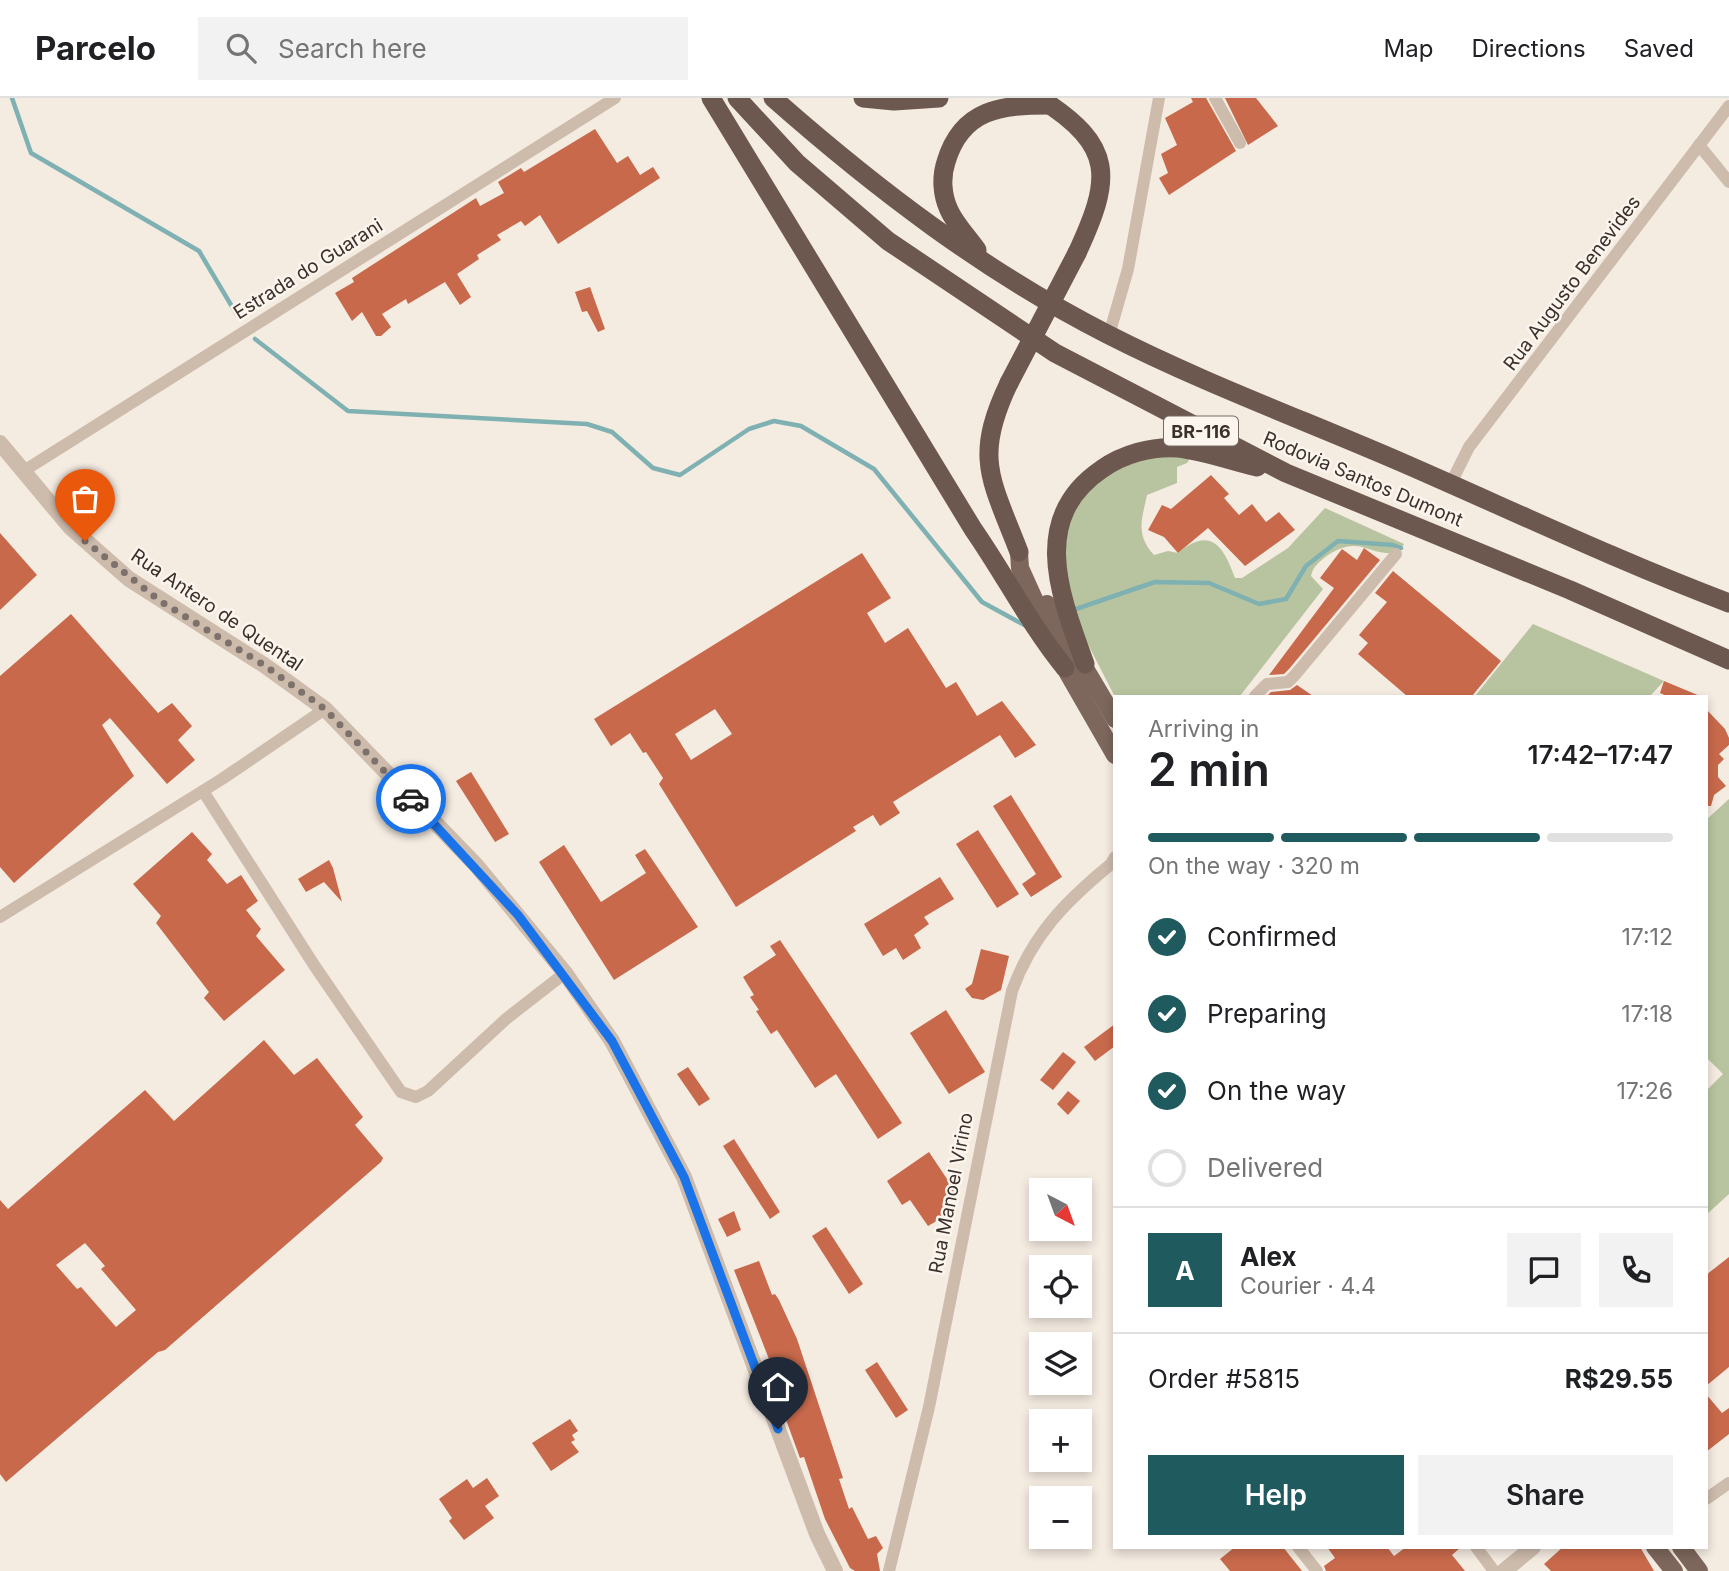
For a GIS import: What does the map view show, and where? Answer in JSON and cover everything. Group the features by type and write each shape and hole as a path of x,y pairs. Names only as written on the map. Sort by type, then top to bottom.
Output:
{"highway":[{"path":"711,98 1043,640 1075,666"},
{"name":"Rodovia Santos Dumont","path":"737,98 797,163 888,241 1055,354 1286,473 1570,590 1729,660"},
{"name":"Rodovia Santos Dumont","path":"773,98 846,163 918,217 988,264 1109,335 1191,375 1637,568 1729,603"},
{"path":"863,98 894,101 939,98"},
{"path":"988,264 947,207 943,182 948,156 956,136 984,113 1006,106 1045,101 1070,116 1085,131 1099,163 1100,195 1077,253 1009,383 990,429 988,464 1019,552"},
{"path":"1075,666 1056,554 1063,514 1082,485 1124,457 1163,448 1191,450 1286,473"}],"main road":[{"path":"1019,552 1020,568 1075,666 1113,751"},
{"path":"1075,666 1113,716"},
{"path":"1657,1549 1674,1571"},
{"path":"1682,1549 1699,1571"}],"street":[{"name":"Estrada do Guarani","path":"22,472 615,98"},
{"path":"1109,335 1128,269 1159,98"},
{"path":"1215,98 1240,143"},
{"name":"Rua Augusto Benevides","path":"1450,485 1469,447 1729,106"},
{"path":"1699,145 1729,182"},
{"name":"Rua Antero de Quental","path":"0,443 70,527 129,579 264,665 325,709 475,865 565,973 612,1041 684,1177 817,1534 835,1571"},
{"path":"1256,695 1267,684 1288,682 1295,675 1396,554"},
{"path":"0,917 203,791 325,709"},
{"path":"203,791 328,986 401,1092 416,1097 428,1091 506,1019 565,973"},
{"name":"Rua Manoel Virino","path":"889,1571 929,1407 1012,991 1032,943 1048,921 1113,860"},
{"path":"1708,1498 1729,1483"},
{"path":"1299,1549 1317,1571"},
{"path":"1478,1549 1494,1571"},
{"path":"1504,1571 1531,1549"}],"green space":[{"path":"1155,456 1191,456 1187,463 1177,467 1177,483 1147,495 1142,519 1144,540 1154,555 1168,551 1178,553 1189,545 1208,540 1221,549 1235,578 1242,578 1288,548 1325,508 1404,544 1399,552 1389,553 1364,547 1347,547 1336,550 1319,562 1311,576 1323,589 1241,695 1114,695 1077,623 1061,544 1081,494 1120,468"},
{"path":"1533,624 1664,681 1651,695 1476,695"},
{"path":"1729,799 1729,1194 1708,1213 1708,1089 1723,1074 1708,1059 1708,818"}],"building":[{"path":"1191,98 1206,98 1236,151 1169,195 1159,178 1168,173 1161,154 1177,145 1165,118 1193,102"},
{"path":"1225,98 1256,98 1278,126 1248,145"},
{"path":"595,129 617,163 628,156 640,175 653,167 660,178 558,244 540,215 525,226 521,221 497,235 501,240 477,255 479,259 457,274 471,297 460,305 445,282 408,304 406,299 382,314 391,327 381,336 376,336 362,312 352,321 335,293 354,282 352,278 476,198 480,206 504,193 498,182 521,168 524,172"},
{"path":"590,287 605,329 598,332 587,311 582,312 575,292"},
{"path":"1211,475 1229,494 1224,498 1239,515 1252,504 1266,522 1279,512 1295,530 1245,566 1208,528 1178,553 1164,537 1148,530 1162,505 1171,509"},
{"path":"0,533 37,575 0,610"},
{"path":"1364,548 1380,560 1289,669 1284,674 1269,675 1334,588 1320,578 1342,549 1357,560"},
{"path":"862,553 891,598 867,613 885,643 908,628 946,688 956,682 977,716 1002,701 1036,745 1015,758 1000,735 893,802 900,813 880,826 873,815 853,827 856,831 736,907 659,784 663,778 646,752 643,753 630,733 611,746 594,719","holes":["715,709 732,734 691,760 675,734"]},
{"path":"1393,571 1501,661 1473,695 1406,695 1358,654 1368,643 1359,635 1387,602 1375,593"},
{"path":"71,614 158,713 172,703 192,726 178,740 195,760 167,784 110,718 102,725 134,776 14,883 0,867 0,676"},
{"path":"1664,681 1698,695 1665,695 1660,693"},
{"path":"1297,685 1312,695 1268,695 1271,692 1290,690"},
{"path":"1708,711 1725,729 1729,738 1729,745 1719,754 1724,759 1718,765 1718,777 1726,786 1714,795 1711,806 1708,806"},
{"path":"471,772 509,834 495,842 456,781"},
{"path":"1011,795 1062,877 1031,897 1022,884 1036,874 993,806"},
{"path":"978,830 1019,894 997,908 956,844"},
{"path":"192,832 212,854 207,860 227,884 241,875 258,901 246,910 261,929 256,936 285,970 224,1021 204,998 209,992 156,923 161,916 133,884"},
{"path":"564,845 601,902 646,873 635,855 645,849 698,927 614,980 539,862"},
{"path":"329,860 342,902 324,882 306,892 298,879"},
{"path":"940,877 954,899 924,917 929,924 914,935 921,948 903,960 896,948 883,956 864,924"},
{"path":"780,940 902,1123 878,1139 836,1074 815,1088 777,1030 771,1034 756,1011 759,1010 750,997 754,995 743,977 776,955 770,946"},
{"path":"981,949 1009,956 1001,990 983,1000 972,998 965,989 972,984"},
{"path":"946,1010 985,1072 949,1094 910,1033"},
{"path":"1113,1025 1113,1048 1095,1061 1084,1047"},
{"path":"264,1040 294,1075 317,1058 363,1117 355,1125 383,1158 165,1350 158,1352 6,1482 0,1474 0,1200 8,1209 145,1090 174,1121","holes":["85,1243 105,1266 101,1269 136,1310 116,1327 81,1287 77,1289 56,1265"]},
{"path":"1063,1052 1076,1062 1053,1090 1040,1080"},
{"path":"688,1067 710,1099 699,1106 677,1074"},
{"path":"1068,1091 1080,1101 1068,1115 1057,1104"},
{"path":"734,1139 780,1212 770,1219 723,1146"},
{"path":"929,1152 957,1194 950,1198 957,1209 928,1226 910,1200 902,1205 887,1181"},
{"path":"734,1211 741,1230 727,1237 718,1219"},
{"path":"826,1227 863,1284 849,1294 812,1236"},
{"path":"1729,1257 1729,1367 1708,1384 1708,1273"},
{"path":"759,1261 772,1295 775,1294 779,1300 797,1339 843,1478 839,1479 849,1509 852,1507 868,1539 876,1536 883,1548 877,1554 880,1571 855,1571 850,1568 825,1519 804,1457 800,1458 785,1417 788,1416 778,1382 734,1270"},
{"path":"877,1362 908,1410 896,1418 865,1370"},
{"path":"1708,1396 1722,1413 1729,1408 1729,1434 1708,1450"},
{"path":"570,1419 578,1431 572,1435 575,1440 571,1442 579,1452 551,1471 532,1443"},
{"path":"487,1478 499,1496 485,1506 494,1518 464,1540 449,1521 452,1518 439,1499 467,1479 473,1488"},
{"path":"1232,1549 1285,1549 1302,1571 1230,1571 1220,1559"},
{"path":"1328,1549 1389,1549 1394,1556 1403,1549 1459,1549 1452,1555 1465,1571 1326,1571 1324,1566 1335,1558"},
{"path":"1561,1549 1641,1549 1654,1571 1551,1571 1544,1564"}],"waterway":[{"path":"12,98 31,153 199,251 237,315"},
{"path":"255,339 348,411 587,424 612,432 653,468 680,475 749,429 774,421 801,426 874,469 982,602 1026,626"},
{"path":"1073,610 1155,582 1209,583 1259,604 1286,599 1306,566 1338,541 1401,548"}],"way so far":[{"path":"85,541 129,579 160,601 264,665 325,709 411,799"}],"route":[{"path":"411,799 475,865 518,915 565,973 612,1041 684,1177 778,1429"}]}
